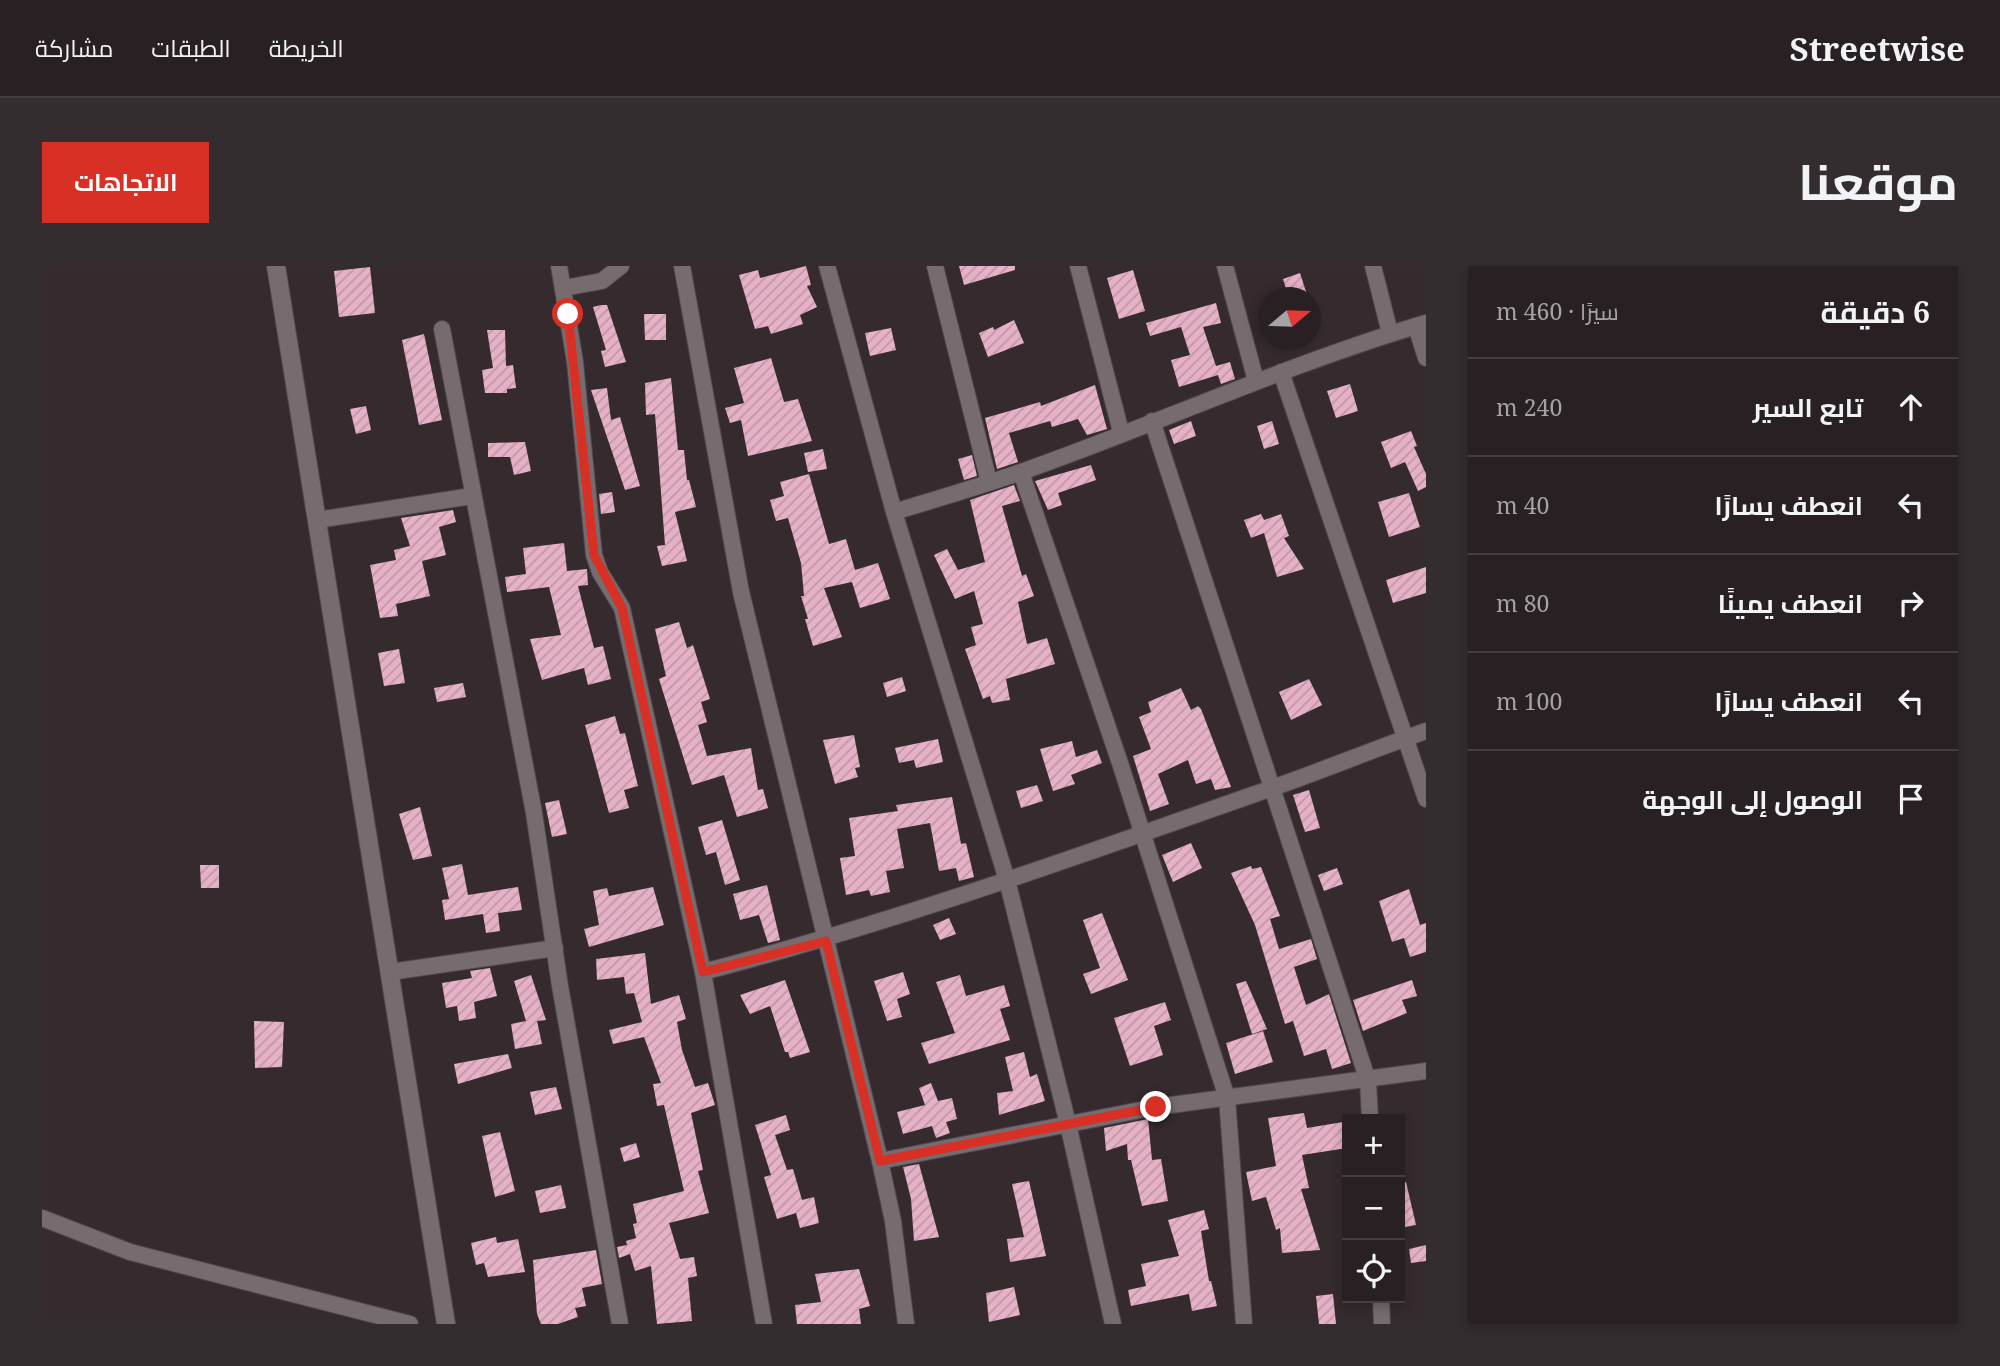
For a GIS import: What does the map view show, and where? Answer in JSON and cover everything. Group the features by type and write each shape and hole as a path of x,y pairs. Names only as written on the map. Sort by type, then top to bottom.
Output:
{"street":[{"path":"276,266 446,1324"},
{"path":"559,266 575,362 594,555 622,608 703,972 764,1324"},
{"path":"564,288 602,281 621,266"},
{"path":"682,266 741,592 880,1161 892,1221 906,1324"},
{"path":"827,266 894,512 1007,880 1068,1124 1113,1324"},
{"path":"935,266 989,482"},
{"path":"1078,266 1121,432"},
{"path":"1225,266 1256,381"},
{"path":"1373,266 1390,333"},
{"path":"894,512 1021,472 1256,381 1390,333 1421,325 1426,358"},
{"path":"442,329 534,813 620,1324"},
{"path":"1281,372 1426,799"},
{"path":"1152,421 1368,1081 1370,1114"},
{"path":"1021,472 1142,832 1227,1098 1244,1324"},
{"path":"317,520 472,496"},
{"path":"703,972 826,941 1274,788 1426,731"},
{"path":"390,972 555,948"},
{"path":"880,1161 1156,1107 1368,1081 1426,1071"},
{"path":"42,1218 130,1252 410,1324"},
{"path":"1381,1303 1382,1324"}],"building":[{"path":"806,266 811,285 807,286 817,307 800,315 803,324 771,334 768,326 755,329 739,275 758,270 760,278"},
{"path":"959,266 1015,266 1015,270 964,285"},
{"path":"370,267 375,313 339,317 334,271"},
{"path":"1133,270 1145,311 1119,319 1107,278"},
{"path":"1300,273 1304,287 1286,287 1283,279"},
{"path":"1216,303 1221,323 1203,327 1216,366 1230,362 1235,379 1221,384 1218,375 1179,387 1171,360 1190,355 1181,327 1150,336 1146,323"},
{"path":"607,305 626,362 605,367 601,351 606,350 593,307"},
{"path":"644,314 666,314 666,340 645,340"},
{"path":"1014,320 1024,343 988,357 979,333 993,327 994,330"},
{"path":"891,328 896,350 870,356 865,333"},
{"path":"487,330 505,330 506,366 513,365 516,388 507,389 507,393 485,393 482,370 493,368"},
{"path":"424,334 442,420 419,425 402,340"},
{"path":"771,358 784,402 798,399 812,441 748,456 741,420 730,423 725,408 744,403 734,368"},
{"path":"671,378 678,450 684,450 687,480 696,507 675,512 687,561 662,566 657,546 665,545 655,414 646,415 645,383"},
{"path":"1350,384 1358,411 1336,418 1327,391"},
{"path":"1095,385 1107,429 1087,435 1078,419 1052,427 1050,421 1009,433 1018,462 997,469 985,418 1040,402 1041,406"},
{"path":"607,388 611,420 620,417 640,486 625,490 591,390"},
{"path":"366,406 371,430 356,434 350,409"},
{"path":"1191,421 1196,436 1174,444 1169,430"},
{"path":"1272,421 1279,444 1264,449 1257,426"},
{"path":"1411,431 1417,446 1414,447 1426,474 1426,487 1418,491 1405,462 1391,468 1381,442"},
{"path":"525,442 531,471 514,475 510,457 488,457 488,443"},
{"path":"823,449 827,469 808,472 804,453"},
{"path":"972,455 977,476 964,480 958,459"},
{"path":"1091,465 1096,480 1058,493 1062,505 1048,510 1035,481"},
{"path":"809,474 829,544 846,539 855,570 878,563 890,599 860,608 852,582 824,588 842,637 813,646 801,596 804,596 801,563 788,518 776,521 770,500 784,496 780,482"},
{"path":"1014,485 1020,501 1002,506 1022,576 1026,574 1034,596 1018,602 1027,644 1047,638 1055,664 1006,679 1010,700 992,703 990,696 983,699 965,649 976,645 971,627 983,624 974,591 955,599 934,555 947,549 958,570 985,562 970,500"},
{"path":"612,492 615,512 601,514 599,494"},
{"path":"1409,493 1420,527 1389,537 1378,502"},
{"path":"453,510 456,522 439,527 446,555 422,561 430,596 396,604 398,616 380,618 370,565 396,560 394,550 410,546 401,518"},
{"path":"1261,514 1264,520 1281,514 1289,536 1284,538 1304,569 1277,577 1264,533 1251,538 1244,520"},
{"path":"564,543 567,571 587,569 588,585 578,586 594,648 603,646 611,679 588,685 584,668 542,680 530,639 561,635 549,587 507,592 505,577 526,574 523,548"},
{"path":"1426,567 1426,593 1393,603 1386,580"},
{"path":"679,622 687,648 693,645 710,699 701,702 707,722 698,725 707,756 751,748 758,790 763,789 768,808 737,817 724,775 692,785 659,679 666,676 655,629"},
{"path":"399,649 405,683 384,686 378,653"},
{"path":"902,677 906,691 887,697 883,683"},
{"path":"1309,679 1322,705 1291,720 1279,692"},
{"path":"463,683 466,697 437,702 434,688"},
{"path":"1181,688 1191,710 1198,706 1201,709 1231,787 1215,790 1211,779 1196,784 1188,760 1158,774 1169,804 1150,811 1133,756 1151,749 1139,717 1151,712 1148,702"},
{"path":"615,716 620,734 625,733 638,786 624,790 629,808 609,813 585,725"},
{"path":"854,735 860,767 855,768 858,777 835,784 823,740"},
{"path":"938,739 943,762 916,768 914,760 899,763 895,748"},
{"path":"1072,741 1076,757 1097,750 1102,763 1071,775 1075,784 1053,791 1040,749"},
{"path":"1037,785 1043,801 1021,808 1016,791"},
{"path":"1309,790 1320,828 1305,832 1293,795"},
{"path":"952,797 961,844 966,843 974,877 959,881 956,868 939,871 930,823 897,829 904,868 886,871 890,892 871,896 869,890 846,895 840,858 855,856 849,818 898,811 896,805"},
{"path":"559,800 567,834 552,837 545,803"},
{"path":"420,807 432,856 413,860 399,814"},
{"path":"722,820 740,880 725,885 716,852 706,855 698,827"},
{"path":"1191,843 1202,868 1173,882 1162,855"},
{"path":"462,864 468,895 518,887 522,910 498,913 500,931 486,933 483,914 445,920 442,900 449,899 442,868"},
{"path":"200,865 219,865 219,888 201,888"},
{"path":"1251,866 1252,869 1261,867 1280,916 1270,919 1279,949 1311,939 1317,959 1294,967 1306,1005 1329,994 1351,1063 1332,1069 1326,1049 1304,1056 1293,1021 1285,1024 1255,925 1231,873"},
{"path":"1337,868 1343,884 1324,891 1318,875"},
{"path":"767,885 780,940 768,943 759,915 740,920 733,894"},
{"path":"653,887 664,925 589,947 584,929 599,925 593,891 607,888 609,896"},
{"path":"1409,889 1420,925 1426,923 1426,952 1410,957 1404,938 1392,942 1379,901"},
{"path":"1102,913 1128,980 1091,994 1083,974 1100,968 1083,920"},
{"path":"949,918 956,934 940,940 933,925"},
{"path":"645,953 651,1004 679,995 686,1019 677,1022 682,1050 695,1087 708,1083 715,1105 691,1113 703,1170 698,1171 709,1213 669,1223 680,1259 694,1257 697,1276 688,1278 692,1321 657,1324 651,1266 635,1271 630,1254 619,1258 617,1247 627,1245 626,1241 636,1238 633,1224 637,1223 633,1204 684,1191 664,1105 657,1106 653,1084 661,1083 644,1037 613,1044 609,1030 642,1022 634,993 626,994 624,977 597,980 596,959"},
{"path":"490,968 497,996 474,1002 476,1018 459,1021 457,1006 446,1008 442,983 472,978 470,971"},
{"path":"903,972 910,994 897,999 902,1017 887,1021 874,981"},
{"path":"531,975 546,1020 537,1021 542,1044 515,1049 511,1024 526,1021 514,981"},
{"path":"960,975 966,996 1004,985 1010,1006 1000,1009 1010,1040 929,1064 921,1043 955,1033 936,982"},
{"path":"785,980 810,1052 790,1058 788,1052 785,1052 770,1006 750,1014 740,995"},
{"path":"1412,980 1417,996 1402,1000 1407,1013 1363,1031 1353,1000"},
{"path":"1246,981 1267,1029 1252,1034 1236,984"},
{"path":"1165,1002 1171,1020 1154,1026 1163,1055 1130,1066 1114,1018"},
{"path":"254,1021 284,1022 282,1067 255,1068"},
{"path":"1263,1031 1273,1062 1235,1074 1226,1043"},
{"path":"1024,1052 1030,1077 1037,1074 1045,1101 999,1115 997,1093 1013,1091 1005,1057"},
{"path":"508,1054 512,1068 458,1084 454,1064"},
{"path":"931,1083 938,1101 952,1098 957,1119 946,1122 950,1133 936,1138 932,1126 903,1134 897,1112 925,1105 919,1088"},
{"path":"556,1087 562,1109 535,1115 530,1092"},
{"path":"1304,1113 1307,1128 1342,1122 1342,1149 1302,1155 1309,1188 1301,1189 1320,1250 1282,1253 1280,1228 1276,1230 1266,1197 1252,1201 1246,1172 1276,1166 1268,1118"},
{"path":"786,1115 790,1130 775,1135 787,1170 793,1169 802,1200 814,1197 819,1223 800,1228 796,1213 777,1219 764,1177 771,1175 755,1125"},
{"path":"1148,1119 1152,1160 1161,1159 1168,1201 1142,1206 1131,1160 1128,1160 1127,1144 1106,1151 1104,1128"},
{"path":"500,1132 515,1191 495,1197 482,1136"},
{"path":"636,1143 640,1157 624,1162 620,1148"},
{"path":"919,1164 939,1237 914,1241 911,1199 903,1167"},
{"path":"1029,1181 1046,1256 1010,1262 1007,1239 1024,1237 1012,1184"},
{"path":"1405,1182 1416,1225 1405,1227"},
{"path":"561,1185 566,1208 540,1213 535,1191"},
{"path":"1204,1210 1209,1229 1201,1231 1209,1281 1217,1306 1192,1311 1189,1294 1131,1306 1128,1290 1146,1286 1141,1264 1179,1256 1168,1220"},
{"path":"496,1237 497,1243 518,1239 525,1272 488,1277 484,1263 476,1265 471,1243"},
{"path":"1426,1245 1426,1261 1411,1263 1409,1249"},
{"path":"596,1250 602,1284 582,1288 586,1306 575,1308 578,1317 558,1324 541,1324 537,1314 533,1260"},
{"path":"859,1269 870,1306 859,1309 861,1324 797,1324 795,1305 821,1302 815,1274"},
{"path":"1014,1287 1020,1315 989,1322 986,1293"},
{"path":"1333,1294 1336,1324 1319,1324 1316,1296"}],"route":[{"path":"568,314 594,555 600,572 622,608 703,972 826,941 880,1161 1156,1107"}]}
